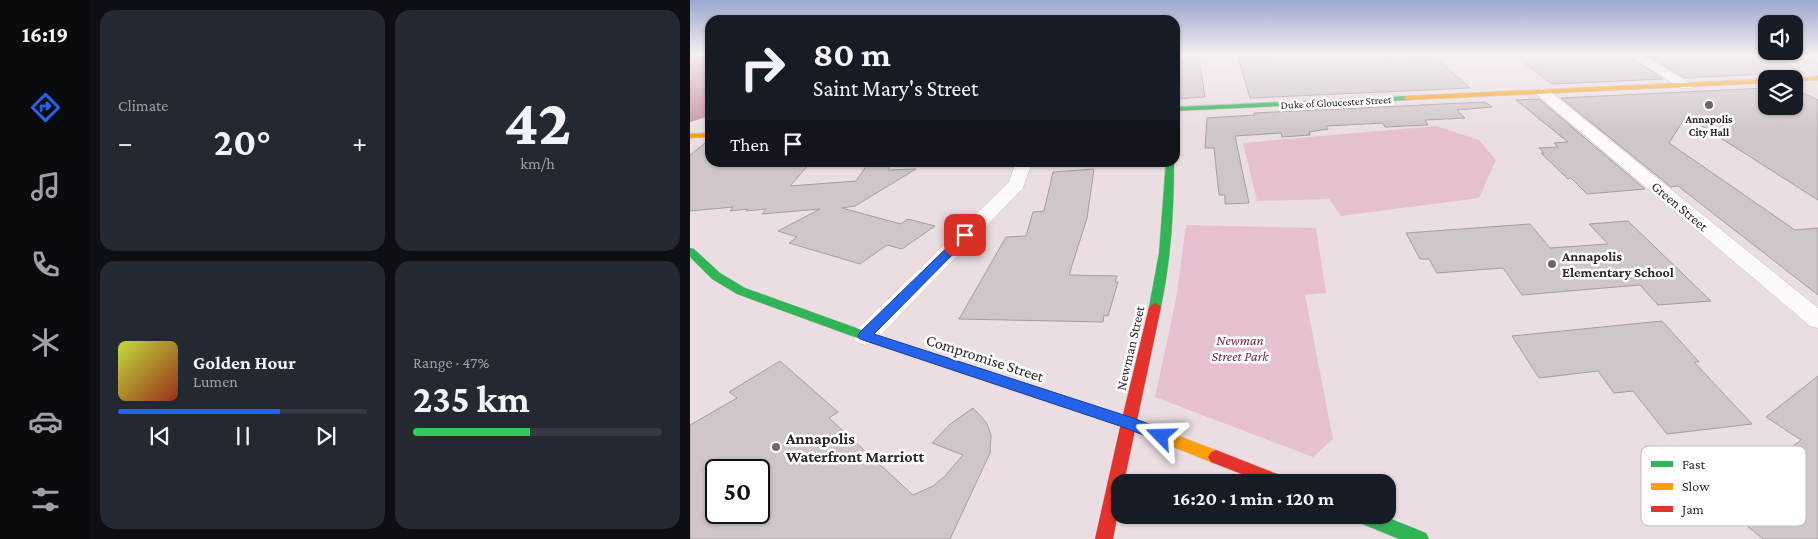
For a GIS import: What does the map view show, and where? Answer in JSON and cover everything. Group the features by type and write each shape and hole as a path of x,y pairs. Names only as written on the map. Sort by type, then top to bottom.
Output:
{"main road":[{"name":"Duke of Gloucester Street","path":"1180,110 1758,81"},
{"path":"690,136 705,135"},
{"name":"Newman Street","path":"1104,539 1128,423 1162,279 1169,225 1170,167"},
{"name":"Compromise Street","path":"690,251 716,276 741,291 864,336 1128,423 1259,474"},
{"path":"1382,524 1420,539"}],"street":[{"path":"1676,79 1686,85"},
{"name":"Green Street","path":"1542,92 1818,320"},
{"path":"864,336 1018,184 1023,167"}],"green space":[{"path":"1436,126 1479,140 1496,160 1479,198 1341,216 1329,199 1257,201 1243,143"},
{"name":"Newman Street Park","path":"1186,225 1316,228 1326,293 1305,295 1333,439 1313,457 1155,397 1176,299"}],"shaded area":[{"path":"690,79 705,79 705,118 690,122"}],"building":[{"path":"1180,79 1202,79 1205,97 1180,99"},
{"path":"1244,79 1460,79 1470,88 1250,98"},
{"path":"1546,79 1660,79 1552,84"},
{"path":"1758,88 1758,115 1803,115 1803,93 1818,100 1818,200 1686,116 1669,143 1795,230 1818,228 1818,295 1678,186 1671,187 1561,98"},
{"path":"1539,99 1645,189 1587,194 1571,178 1568,179 1541,153 1544,153 1539,148 1558,147 1554,143 1568,142 1516,100"},
{"path":"1485,102 1492,107 1457,110 1465,118 1425,120 1428,125 1385,127 1383,123 1326,126 1328,129 1309,132 1310,135 1282,137 1281,133 1235,136 1249,203 1225,204 1225,195 1219,195 1214,148 1205,148 1207,118 1255,115 1254,113"},
{"path":"705,143 705,167 807,167 790,186 856,181 866,167 890,167 888,170 916,169 855,206 842,208 901,224 908,219 935,226 902,249 887,245 860,264 789,243 797,237 778,231 820,209 762,214 766,209 730,211 733,207 690,211 690,155"},
{"path":"1094,169 1087,218 1069,275 1117,276 1115,282 1118,282 1108,316 1104,315 1103,322 959,319 1006,237 1026,236 1033,212 1044,211 1053,172"},
{"name":"Annapolis Elementary School","path":"1628,221 1711,301 1658,305 1640,285 1522,295 1503,268 1437,273 1429,259 1420,259 1406,233 1530,224 1550,248 1608,244 1589,224"},
{"path":"1662,321 1699,362 1694,362 1752,424 1667,434 1633,391 1614,393 1598,371 1539,378 1512,336"},
{"name":"Annapolis Waterfront Marriott","path":"780,361 838,412 829,418 913,495 933,486 944,477 963,455 932,443 949,425 973,408 987,424 991,435 990,453 950,539 690,539 690,425 737,398 729,392"},
{"path":"1818,376 1818,539 1763,539 1747,526 1806,526 1806,446 1793,446 1801,440 1766,417"}],"traffic: fast":[{"path":"1180,109 1407,98"},
{"path":"1155,307 1165,253 1170,167"},
{"path":"690,251 716,276 741,291 865,336 987,376"},
{"path":"1383,524 1420,539"}],"traffic: slow":[{"path":"1407,98 1758,81"},
{"path":"690,136 705,135"},
{"path":"987,376 1128,423 1216,457"}],"traffic: jam":[{"path":"1104,539 1155,307"},
{"path":"1216,457 1259,474"}],"place":[{"name":"Annapolis City Hall","path":"1709,105"},
{"name":"Annapolis Elementary School","path":"1552,264"},
{"name":"Annapolis Waterfront Marriott","path":"776,447"}],"route":[{"path":"965,235 864,336 1128,423 1161,436"}]}
